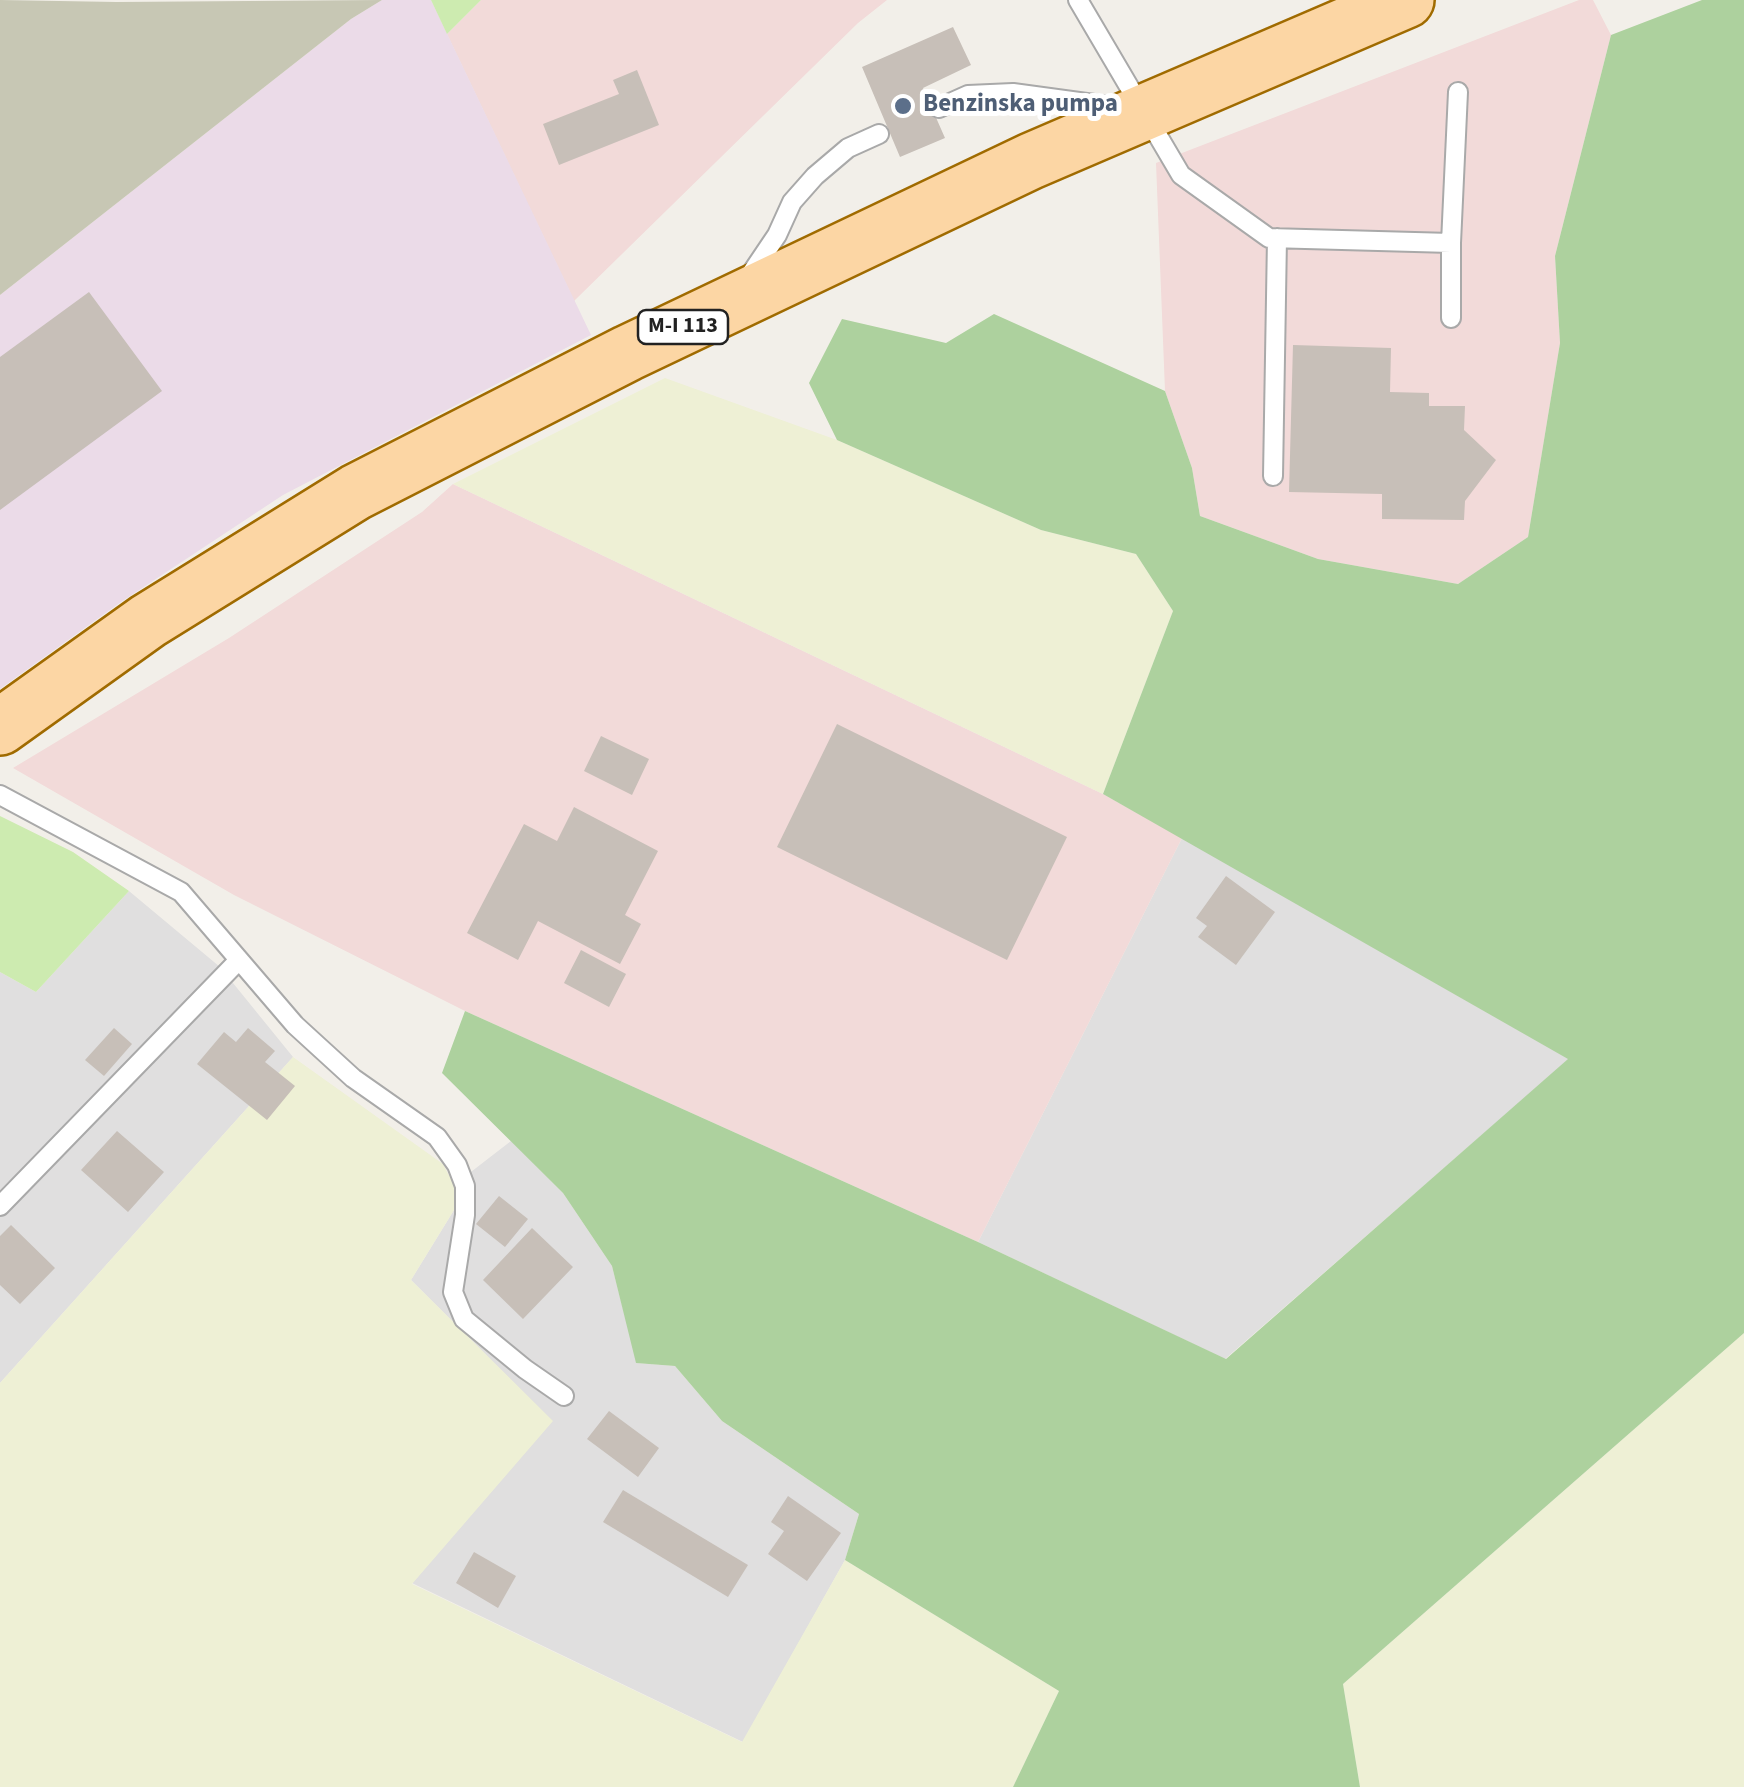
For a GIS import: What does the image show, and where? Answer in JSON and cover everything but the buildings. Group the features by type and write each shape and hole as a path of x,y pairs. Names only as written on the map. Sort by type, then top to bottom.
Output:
{"main road":[{"name":"M-I 113","path":"0,727 148,621 356,492 628,353 1031,162 1406,0"}],"lane":[{"path":"1078,0 1182,174 1269,238 1451,243"},
{"path":"1451,318 1458,92"},
{"path":"939,108 968,95 1013,93 1146,112"},
{"path":"733,303 778,235 792,202 848,148 879,134"},
{"path":"1274,476 1277,238"},
{"path":"0,795 181,892 294,1025 353,1078 437,1137 458,1165 465,1186 465,1216 452,1292 464,1319 564,1396"},
{"path":"0,1206 238,960"}],"shaded area":[{"path":"0,0 382,0 351,19 0,295"},
{"path":"382,0 431,0 591,335 283,495 121,602 0,689 0,295 351,19"},
{"path":"481,0 887,0 858,23 574,301 447,34"},
{"path":"1579,0 1593,0 1611,35 1555,256 1560,343 1528,537 1458,584 1318,559 1200,516 1192,468 1165,391 1156,163"},
{"path":"665,378 837,440 1041,530 1136,554 1173,611 1103,794 453,484"},
{"path":"453,484 1103,794 1182,838 978,1242 465,1011 234,895 13,768 229,638 422,512"},
{"path":"1182,838 1569,1059 1225,1359 978,1242"},
{"path":"129,891 220,967 293,1057 0,1383 0,972 36,992"},
{"path":"293,1057 443,1164 454,1185 454,1210 411,1280 553,1421 412,1584 742,1742 845,1560 1059,1691 1013,1787 0,1787 0,1383"},
{"path":"511,1141 563,1193 612,1266 637,1363 675,1366 722,1421 859,1514 845,1560 743,1742 412,1583 552,1421 411,1280 454,1210 454,1185"},
{"path":"1744,1333 1744,1787 1360,1787 1343,1684"}],"green space":[{"path":"431,0 481,0 447,34"},
{"path":"1702,0 1744,0 1744,1333 1343,1684 1360,1787 1013,1787 1059,1691 845,1560 859,1514 722,1421 675,1366 636,1363 612,1266 563,1193 442,1073 465,1011 978,1242 1226,1359 1568,1059 1103,794 1173,611 1136,554 1041,530 837,440 809,383 842,319 946,343 994,314 1165,391 1192,468 1200,516 1318,559 1458,584 1528,537 1560,343 1555,256 1611,35"},
{"path":"0,816 73,852 129,891 36,992 0,972"}],"place":[{"name":"Benzinska pumpa","path":"903,106"}]}
